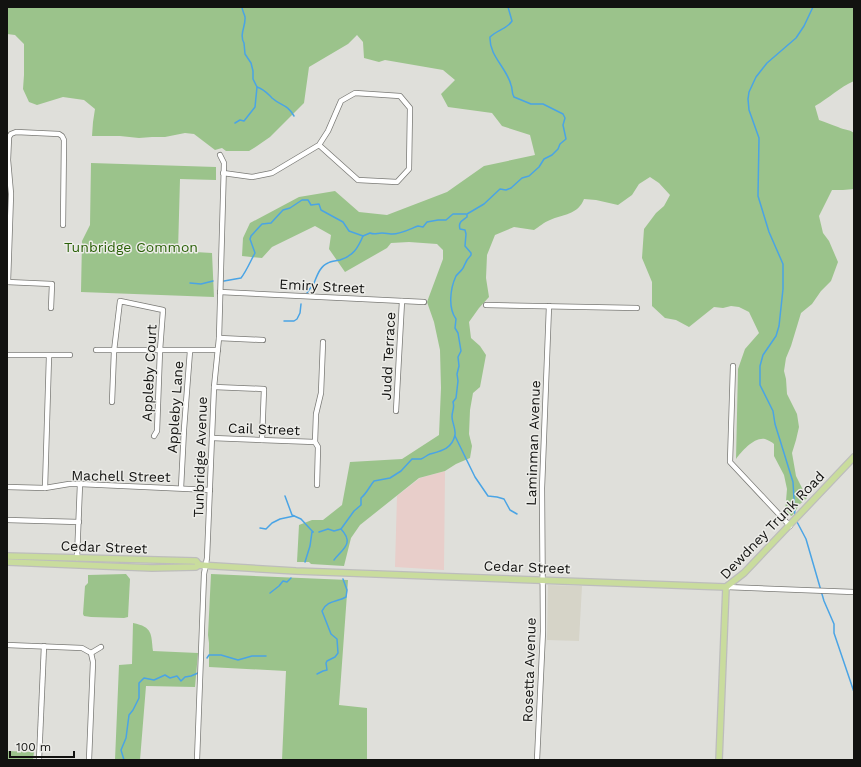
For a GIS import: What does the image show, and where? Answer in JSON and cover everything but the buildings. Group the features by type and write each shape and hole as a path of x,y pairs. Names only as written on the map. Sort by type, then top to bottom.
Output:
{"main road":[{"name":"Dewdney Trunk Road","path":"719,760 726,587 744,573 854,457"},
{"name":"Cedar Street","path":"7,556 196,561 202,565"},
{"name":"Cedar Street","path":"7,562 152,568 196,567 202,565 726,587"}],"street":[{"path":"223,173 252,176 272,173 319,144 328,131 341,101 355,93 400,96 410,108 409,169 397,182 358,180 319,144"},
{"path":"51,308 52,284 7,282 11,194 7,160 9,137 11,134 16,132 59,134 62,136 64,140 63,225"},
{"name":"Tunbridge Avenue","path":"197,760 202,565 207,558 214,387 219,338 224,163 220,155"},
{"name":"Emiry Street","path":"220,292 424,302"},
{"name":"Appleby Court","path":"114,351 120,301 163,310 160,350 158,431 154,436"},
{"name":"Judd Terrace","path":"396,411 402,301"},
{"path":"486,305 637,308"},
{"name":"Laminman Avenue","path":"542,580 542,488 550,306"},
{"path":"219,338 263,340"},
{"path":"317,485 318,447 315,442 316,414 321,393 323,342"},
{"path":"96,350 218,350"},
{"path":"112,402 114,351"},
{"name":"Appleby Lane","path":"181,488 190,351"},
{"path":"7,355 70,355"},
{"path":"45,488 49,356"},
{"path":"733,366 730,462 790,526"},
{"path":"214,387 264,388 262,440"},
{"name":"Cail Street","path":"212,438 315,442"},
{"name":"Machell Street","path":"7,487 45,488 69,484 80,484 210,490"},
{"path":"77,558 80,484"},
{"path":"7,520 79,522"},
{"name":"Rosetta Avenue","path":"537,760 543,631 542,580"},
{"name":"Cedar Street","path":"726,587 854,592"},
{"path":"7,645 82,648 91,654 93,662 89,760"},
{"path":"39,760 44,646"},
{"path":"91,654 101,647"}],"shaded area":[{"path":"445,471 444,570 395,567 397,496 420,478"},
{"path":"548,585 582,586 579,641 547,640"}],"green space":[{"path":"7,7 854,7 854,81 815,106 819,120 854,133 854,189 832,190 819,216 823,233 829,241 838,262 831,281 821,291 812,304 801,313 786,358 784,371 787,394 797,414 799,427 792,453 796,476 807,498 800,504 792,516 785,513 787,489 784,475 774,456 774,444 770,441 761,439 753,442 736,459 738,369 745,349 759,333 749,312 739,307 714,307 689,327 676,320 665,318 652,306 652,282 642,258 644,229 656,213 664,206 670,195 659,183 650,177 639,184 632,195 618,205 584,199 574,211 548,221 534,230 514,227 495,235 487,255 486,278 489,297 469,322 471,338 480,346 486,355 480,387 473,393 470,410 469,434 472,446 470,458 445,471 419,478 360,525 351,538 344,566 297,562 299,525 312,520 323,520 342,505 350,462 402,459 439,435 441,388 440,350 434,322 427,302 443,259 443,250 437,244 409,242 391,243 387,248 345,272 329,249 331,235 315,226 272,247 262,258 242,256 243,238 250,223 299,197 335,191 359,212 387,215 447,192 484,166 535,155 530,135 502,126 492,113 448,107 441,94 455,80 443,70 385,60 379,62 364,58 363,42 357,35 348,44 309,67 304,103 270,137 249,151 226,151 222,148 215,150 194,134 185,133 165,137 139,138 92,136 95,109 84,100 63,97 37,105 29,102 23,89 24,44 15,35 7,34"},
{"name":"Tunbridge Common","path":"91,163 216,167 216,180 180,179 178,251 212,253 214,297 81,292 82,241 90,225"},
{"path":"126,574 130,579 128,617 84,616 85,586 88,583 88,575"},
{"path":"211,574 348,580 339,705 367,708 367,760 282,760 286,671 209,667 208,635"},
{"path":"133,623 148,629 152,640 153,651 198,653 195,687 146,686 140,760 115,760 119,665 132,664"},
{"path":"7,751 34,752 33,760 7,760"}],"waterway":[{"path":"235,123 240,120 244,121 255,107 257,87 253,79 251,63 245,54 242,36 245,17 242,7"},
{"path":"319,532 328,529 334,531 341,529 354,511 361,505 361,498 374,481 390,478 401,471 412,459 421,459 429,454 446,449 454,440 455,430 452,417 454,406 453,402 456,398 458,381 457,374 459,366 458,357 461,351 458,333 455,328 456,319 453,315 451,292 456,276 463,269 471,255 465,246 466,234 465,230 460,229 460,223 467,217 467,214 484,204 500,189 506,190 511,188 522,178 529,176 539,167 544,159 552,155 558,149 560,144 566,139 563,125 565,118 563,114 543,104 531,104 514,97 509,79 492,50 490,37 510,24 512,21 508,7"},
{"path":"795,516 793,482 775,424 773,411 760,385 760,366 763,355 776,336 779,326 783,289 783,264 769,232 758,196 759,138 749,110 748,99 749,92 756,77 767,63 796,38 804,26 813,7"},
{"path":"257,87 264,90 275,101 286,107 294,116"},
{"path":"224,281 241,278 255,253 250,239 251,236 262,224 271,223 283,210 290,208 302,200 308,200 311,205 319,204 321,210 343,222 349,231 363,236 370,233 398,233 418,226 423,227 427,222 446,220 453,214 466,214"},
{"path":"307,293 323,266 329,262 340,260 352,254 363,236"},
{"path":"190,283 201,284 213,281"},
{"path":"284,321 294,321 297,319 300,313 301,304"},
{"path":"455,436 475,477 488,496 504,499 510,510 517,514"},
{"path":"285,496 292,515 301,519 313,532"},
{"path":"260,528 266,529 272,523 280,519 294,516"},
{"path":"796,520 806,539 824,601 834,624 834,633 854,692"},
{"path":"334,560 346,546 347,542 345,534 341,529"},
{"path":"305,562 313,532"},
{"path":"270,593 283,581 287,582 291,578"},
{"path":"317,674 327,670 327,661 335,657 338,653 337,639 331,634 322,611 324,607 330,603 346,597 347,590 343,579"},
{"path":"207,658 209,655 221,655 238,660 252,656 266,656"},
{"path":"124,760 121,750 126,738 129,715 139,698 139,683 144,678 154,680 165,675 170,678 177,676 181,681 185,677 198,673"}]}
